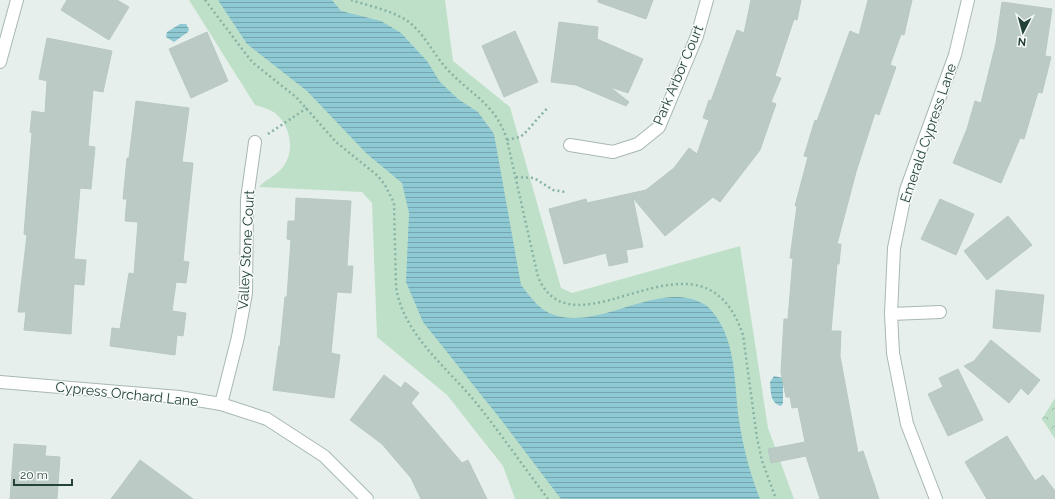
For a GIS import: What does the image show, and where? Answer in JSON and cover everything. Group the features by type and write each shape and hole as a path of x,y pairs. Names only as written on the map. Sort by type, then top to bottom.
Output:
{"street":[{"path":"0,62 17,0"},
{"name":"Park Arbor Court","path":"570,145 613,152 638,144 659,127 697,36 707,0"},
{"name":"Emerald Cypress Lane","path":"936,499 907,424 894,353 890,314 894,248 906,190 955,55 968,0"},
{"name":"Valley Stone Court","path":"221,404 238,337 246,293 247,199 255,142"},
{"path":"890,314 940,312"},
{"name":"Cypress Orchard Lane","path":"0,382 179,396 221,404 267,419 324,456 367,499"}],"path":[{"path":"206,0 252,62 307,108 336,142 378,176 390,193 394,202 396,217 396,287 398,300 410,325 473,400 548,499"},
{"path":"351,0 389,12 408,21 446,68 491,109 500,121 507,140 538,277 543,288 556,299 567,305 596,304 661,286 691,284 702,286 723,299 735,315 743,335 757,438 762,461 776,499"},
{"path":"507,140 520,137 526,132 539,115 549,107"},
{"path":"255,142 307,108"},
{"path":"516,177 534,178 552,190 565,192"}],"green space":[{"path":"189,0 445,0 453,61 510,107 561,288 572,293 740,246 768,428 794,499 515,499 503,466 447,395 377,337 372,203 362,192 259,187 280,170 287,161 290,146 288,132 285,125 275,113 255,105"},
{"path":"1055,398 1055,439 1042,419"}],"water":[{"path":"218,0 332,0 341,11 381,21 401,33 427,61 440,82 458,99 478,112 494,134 521,285 541,308 549,313 568,318 588,317 650,300 670,297 689,298 707,306 715,315 722,327 731,352 739,420 750,470 760,499 561,499 502,421 423,322 406,282 409,213 402,183 367,154 307,91 247,44"},
{"path":"180,24 186,24 189,29 188,32 174,42 166,37 167,32"},
{"path":"774,376 783,378 783,403 781,406 777,405 773,400 771,393 770,382"}],"building":[{"path":"67,0 117,0 129,7 109,40 61,10"},
{"path":"598,0 653,0 646,19 598,2"},
{"path":"751,0 801,0 797,20 794,19 775,76 781,78 771,102 776,104 760,150 720,202 713,197 665,236 633,198 643,247 626,250 628,262 609,266 606,253 564,264 549,209 586,199 587,203 646,190 674,168 689,148 697,154 709,120 703,118 709,100 711,101 737,30 744,33"},
{"path":"868,0 912,0 904,35 901,34 890,65 896,67 879,115 875,113 856,172 837,244 841,244 839,264 837,264 831,331 841,331 840,356 858,453 863,451 879,499 820,499 806,456 771,463 768,449 805,442 798,407 792,408 790,397 786,397 781,372 784,319 788,319 793,258 790,258 797,206 795,206 808,157 804,156 815,120 817,121 850,31 859,35"},
{"path":"1002,2 1052,9 1045,56 1051,57 1042,93 1038,92 1024,139 1020,138 1001,183 953,163 967,129 975,101 981,103 996,43"},
{"path":"559,22 598,27 597,39 643,59 628,93 610,87 629,102 626,106 576,85 551,82"},
{"path":"515,31 538,82 504,97 482,46"},
{"path":"207,32 228,81 191,98 169,49"},
{"path":"47,38 112,51 103,92 93,90 88,146 95,147 91,189 80,188 74,259 86,260 84,285 74,284 71,334 24,330 26,312 18,312 27,235 24,234 32,133 30,132 32,111 45,113 47,81 39,79"},
{"path":"136,101 189,108 182,162 193,163 183,261 189,262 186,283 176,282 172,311 186,313 183,336 177,335 175,355 110,346 112,328 120,329 129,273 134,274 138,222 125,221 127,199 123,199 127,158 129,158"},
{"path":"296,198 351,201 347,266 353,266 351,293 337,292 331,353 340,355 334,398 273,390 279,346 280,347 285,297 287,297 291,240 287,239 288,221 295,221"},
{"path":"940,199 974,214 956,255 921,239"},
{"path":"1008,216 1032,245 987,280 964,251"},
{"path":"996,290 1044,295 1040,332 993,328"},
{"path":"991,340 1040,380 1028,395 1021,388 1009,403 964,366 974,361"},
{"path":"958,369 983,420 948,436 928,394 943,387 939,378"},
{"path":"384,375 401,388 405,382 419,393 411,403 462,463 468,460 487,499 421,499 411,478 382,444 350,420"},
{"path":"1007,436 1035,481 1043,475 1055,491 1055,499 987,499 965,462"},
{"path":"14,444 46,446 45,456 60,457 57,499 10,499"},
{"path":"140,460 193,499 111,499"}]}
